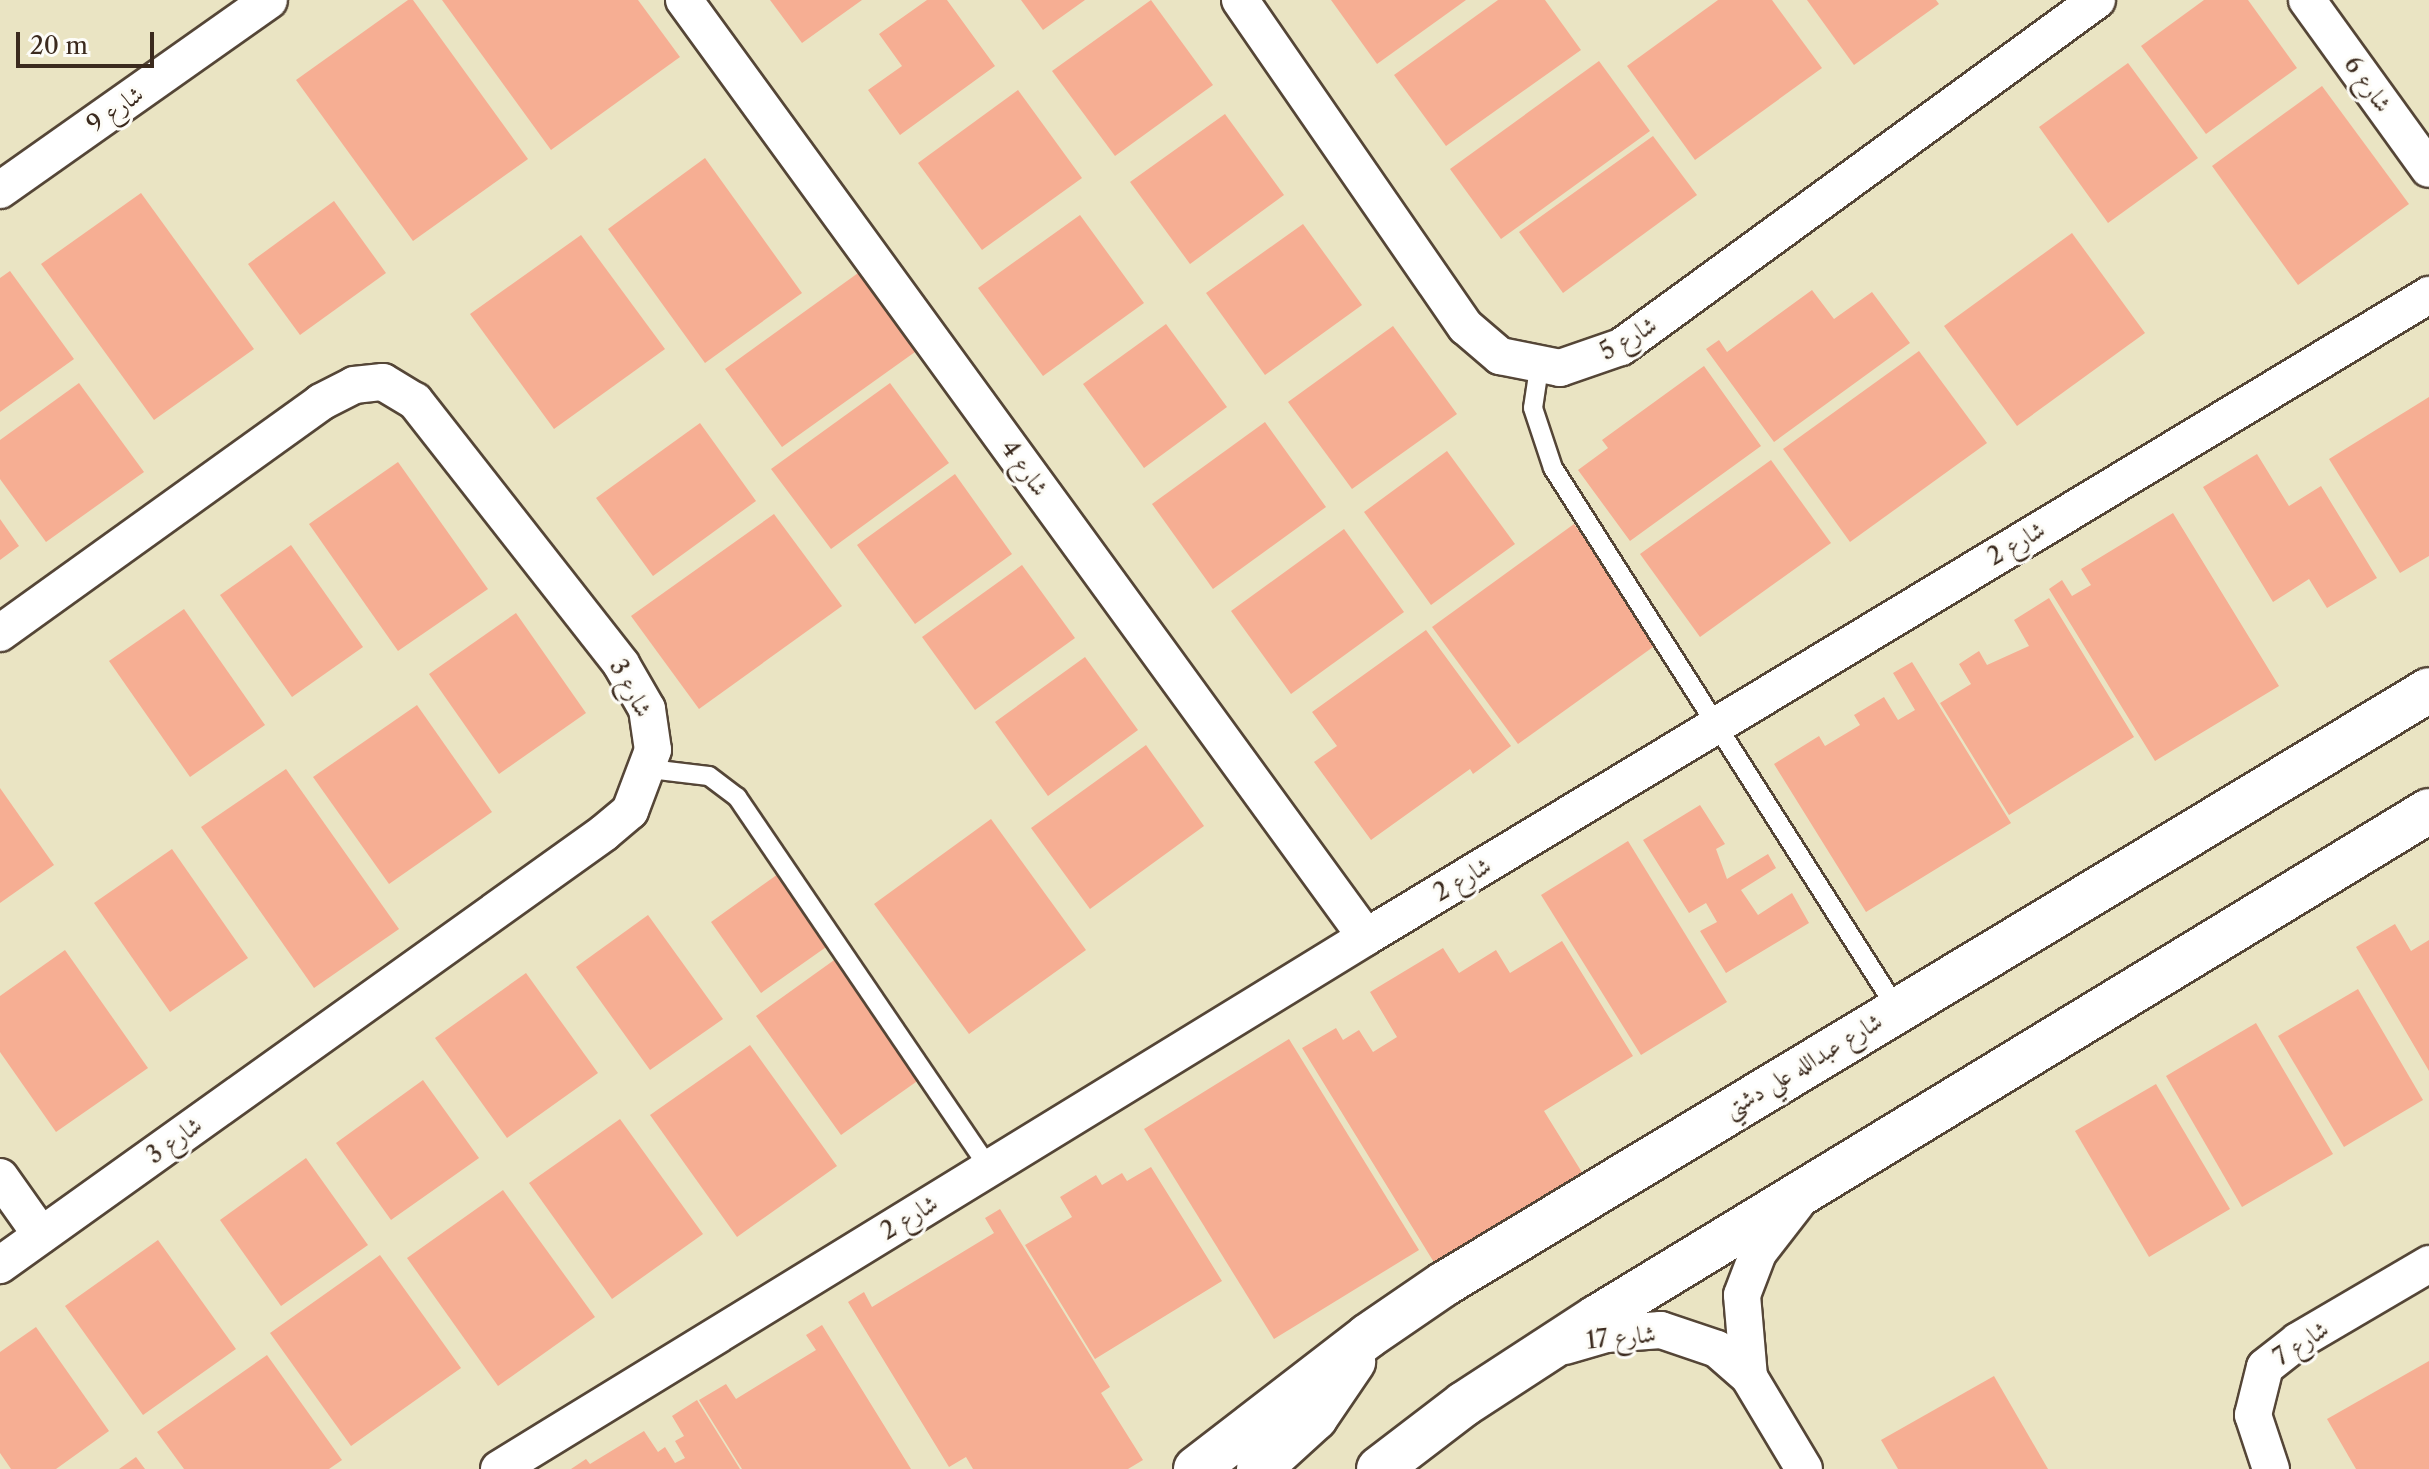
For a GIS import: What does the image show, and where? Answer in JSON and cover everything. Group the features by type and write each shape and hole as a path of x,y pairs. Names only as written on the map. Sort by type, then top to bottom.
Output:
{"main road":[{"name":"شارع عبدالله علي دشتي","path":"1196,1469 1368,1336 1514,1240 2429,690"},
{"path":"1379,1469 1531,1360 2429,811"},
{"path":"1259,1469 1315,1418 1368,1336"}],"street":[{"name":"شارع 9","path":"0,190 269,0"},
{"name":"شارع 4","path":"684,0 1366,937"},
{"name":"شارع 5","path":"1240,0 1466,327 1500,356 1539,368 1580,364 1621,347 2097,0"},
{"name":"شارع 6","path":"2307,0 2429,169"},
{"name":"شارع 2","path":"499,1469 1366,937 2429,295"},
{"name":"شارع 3","path":"0,633 329,397 354,385 383,382 415,401 621,664 647,709 650,769 630,811 604,833 0,1265"},
{"path":"0,1177 41,1235"},
{"name":"شارع 17","path":"1749,1377 1741,1320 1748,1274 1770,1233 1821,1181"},
{"name":"شارع 7","path":"2271,1469 2253,1415 2265,1367 2298,1341 2429,1264"},
{"name":"شارع 17","path":"1531,1360 1606,1334 1661,1330 1717,1349 1749,1377 1804,1469"}],"lane":[{"path":"1539,368 1533,408 1553,468 1718,723 1897,1009"},
{"path":"650,769 709,776 737,797 989,1168"}],"building":[{"path":"408,0 413,0 528,159 413,241 296,80"},
{"path":"442,0 638,0 680,57 551,150"},
{"path":"770,0 862,0 802,43"},
{"path":"927,0 947,0 995,66 900,135 868,90 902,66 879,34"},
{"path":"1021,0 1085,0 1043,30"},
{"path":"1151,0 1213,85 1115,156 1052,71"},
{"path":"1331,0 1466,0 1377,64"},
{"path":"1498,0 1545,0 1581,50 1446,146 1394,75"},
{"path":"1718,0 1772,0 1822,68 1695,160 1627,66"},
{"path":"1807,0 1936,0 1939,4 1854,65"},
{"path":"2204,0 2248,0 2297,68 2206,134 2141,46"},
{"path":"1599,61 1650,131 1501,239 1450,169"},
{"path":"2128,63 2198,158 2108,223 2039,127"},
{"path":"2322,86 2409,204 2298,285 2212,166"},
{"path":"1018,90 1082,178 982,250 918,163"},
{"path":"1225,114 1284,195 1190,264 1130,182"},
{"path":"1653,136 1697,195 1563,293 1519,232"},
{"path":"705,158 802,293 705,363 608,229"},
{"path":"141,193 254,349 154,420 41,264"},
{"path":"334,201 386,273 300,335 248,264"},
{"path":"1080,215 1144,303 1043,376 978,288"},
{"path":"1303,224 1362,305 1265,375 1206,293"},
{"path":"2072,233 2145,333 2017,426 1944,326"},
{"path":"581,235 665,349 554,429 470,314"},
{"path":"865,268 922,347 782,447 725,369"},
{"path":"10,271 74,359 0,412 0,278"},
{"path":"1812,290 1834,319 1872,292 1910,343 1774,442 1706,349 1719,340 1727,352"},
{"path":"1166,324 1227,407 1144,468 1083,384"},
{"path":"1393,326 1457,414 1352,489 1288,402"},
{"path":"1919,351 1987,443 1850,542 1783,449"},
{"path":"1704,366 1761,446 1630,541 1578,470 1608,448 1602,440"},
{"path":"79,383 144,472 46,542 0,479 0,440"},
{"path":"890,383 949,463 831,549 771,469"},
{"path":"2429,397 2429,556 2400,573 2329,459"},
{"path":"1265,422 1326,507 1213,589 1152,504"},
{"path":"700,423 756,501 653,576 596,498"},
{"path":"1447,451 1515,544 1431,605 1364,512"},
{"path":"2257,454 2289,506 2321,486 2377,578 2327,608 2309,579 2273,602 2203,487"},
{"path":"1771,460 1831,543 1700,637 1640,554"},
{"path":"398,462 488,589 398,651 309,524"},
{"path":"955,474 1012,554 915,624 857,545"},
{"path":"2173,513 2279,686 2155,761 2049,589 2062,580 2072,596 2091,585 2081,569"},
{"path":"774,514 842,606 699,709 631,616"},
{"path":"0,519 19,546 0,560"},
{"path":"1574,524 1660,642 1518,744 1432,627"},
{"path":"1344,529 1404,612 1291,694 1231,611"},
{"path":"291,545 363,647 292,697 220,595"},
{"path":"1022,565 1075,638 975,710 922,637"},
{"path":"2049,598 2134,737 2009,815 1940,703 1971,684 1959,664 1979,651 1987,665 2029,646 2014,620"},
{"path":"184,609 265,725 190,777 109,661"},
{"path":"516,613 586,713 499,774 429,674"},
{"path":"1426,630 1511,746 1473,774 1470,769 1371,840 1314,762 1337,746 1312,712"},
{"path":"1085,657 1138,730 1048,796 995,722"},
{"path":"1912,662 2011,823 1866,912 1774,764 1819,736 1825,746 1860,725 1854,715 1884,697 1898,720 1915,710 1893,673"},
{"path":"417,705 492,812 389,884 313,777"},
{"path":"1146,745 1204,826 1090,909 1031,828"},
{"path":"286,769 399,929 314,988 201,827"},
{"path":"0,788 54,865 0,903"},
{"path":"1700,805 1725,844 1716,849 1727,879 1768,854 1776,868 1741,890 1758,915 1792,893 1809,923 1726,973 1700,931 1717,922 1706,903 1689,913 1643,840"},
{"path":"991,819 1086,950 969,1034 874,904"},
{"path":"1628,841 1727,1002 1641,1055 1541,895"},
{"path":"172,849 248,958 170,1012 94,903"},
{"path":"778,874 829,945 761,993 711,922"},
{"path":"648,915 723,1019 650,1070 576,967"},
{"path":"2395,924 2411,951 2429,940 2429,1071 2356,947"},
{"path":"1562,941 1633,1056 1544,1111 1583,1174 1435,1264 1302,1048 1336,1028 1343,1040 1359,1030 1373,1052 1397,1037 1370,992 1443,948 1459,973 1496,950 1510,973"},
{"path":"65,950 148,1068 56,1132 0,1052 0,996"},
{"path":"837,958 923,1077 841,1135 756,1016"},
{"path":"526,973 598,1073 507,1138 435,1038"},
{"path":"2358,989 2423,1100 2344,1147 2278,1036"},
{"path":"2256,1023 2333,1154 2242,1207 2166,1076"},
{"path":"1289,1039 1419,1250 1274,1339 1144,1129"},
{"path":"750,1045 837,1166 737,1237 650,1115"},
{"path":"423,1080 479,1158 391,1220 336,1143"},
{"path":"2156,1084 2230,1209 2149,1257 2075,1131"},
{"path":"620,1119 703,1234 612,1299 529,1183"},
{"path":"306,1158 368,1245 281,1306 220,1220"},
{"path":"1151,1167 1222,1281 1095,1359 1025,1245 1072,1217 1060,1197 1096,1175 1102,1185 1122,1173 1127,1181"},
{"path":"503,1190 595,1317 498,1386 407,1258"},
{"path":"1000,1209 1110,1387 1101,1393 1143,1460 1128,1469 973,1469 966,1457 949,1467 848,1302 864,1292 872,1307 994,1233 985,1218"},
{"path":"158,1240 236,1349 143,1415 65,1306"},
{"path":"380,1255 461,1368 351,1446 270,1333"},
{"path":"822,1325 911,1469 742,1469 699,1400 726,1384 736,1399 816,1350 806,1335"},
{"path":"36,1327 109,1431 56,1469 11,1469 0,1453 0,1352"},
{"path":"267,1355 342,1460 329,1469 184,1469 157,1432"},
{"path":"2429,1361 2429,1469 2356,1469 2327,1419"},
{"path":"1994,1376 2048,1469 1898,1469 1881,1440"},
{"path":"697,1400 740,1469 571,1469 586,1459 590,1464 644,1431 658,1452 665,1447 675,1463 685,1458 675,1441 684,1436 672,1416"},
{"path":"136,1457 145,1469 119,1469"}]}
